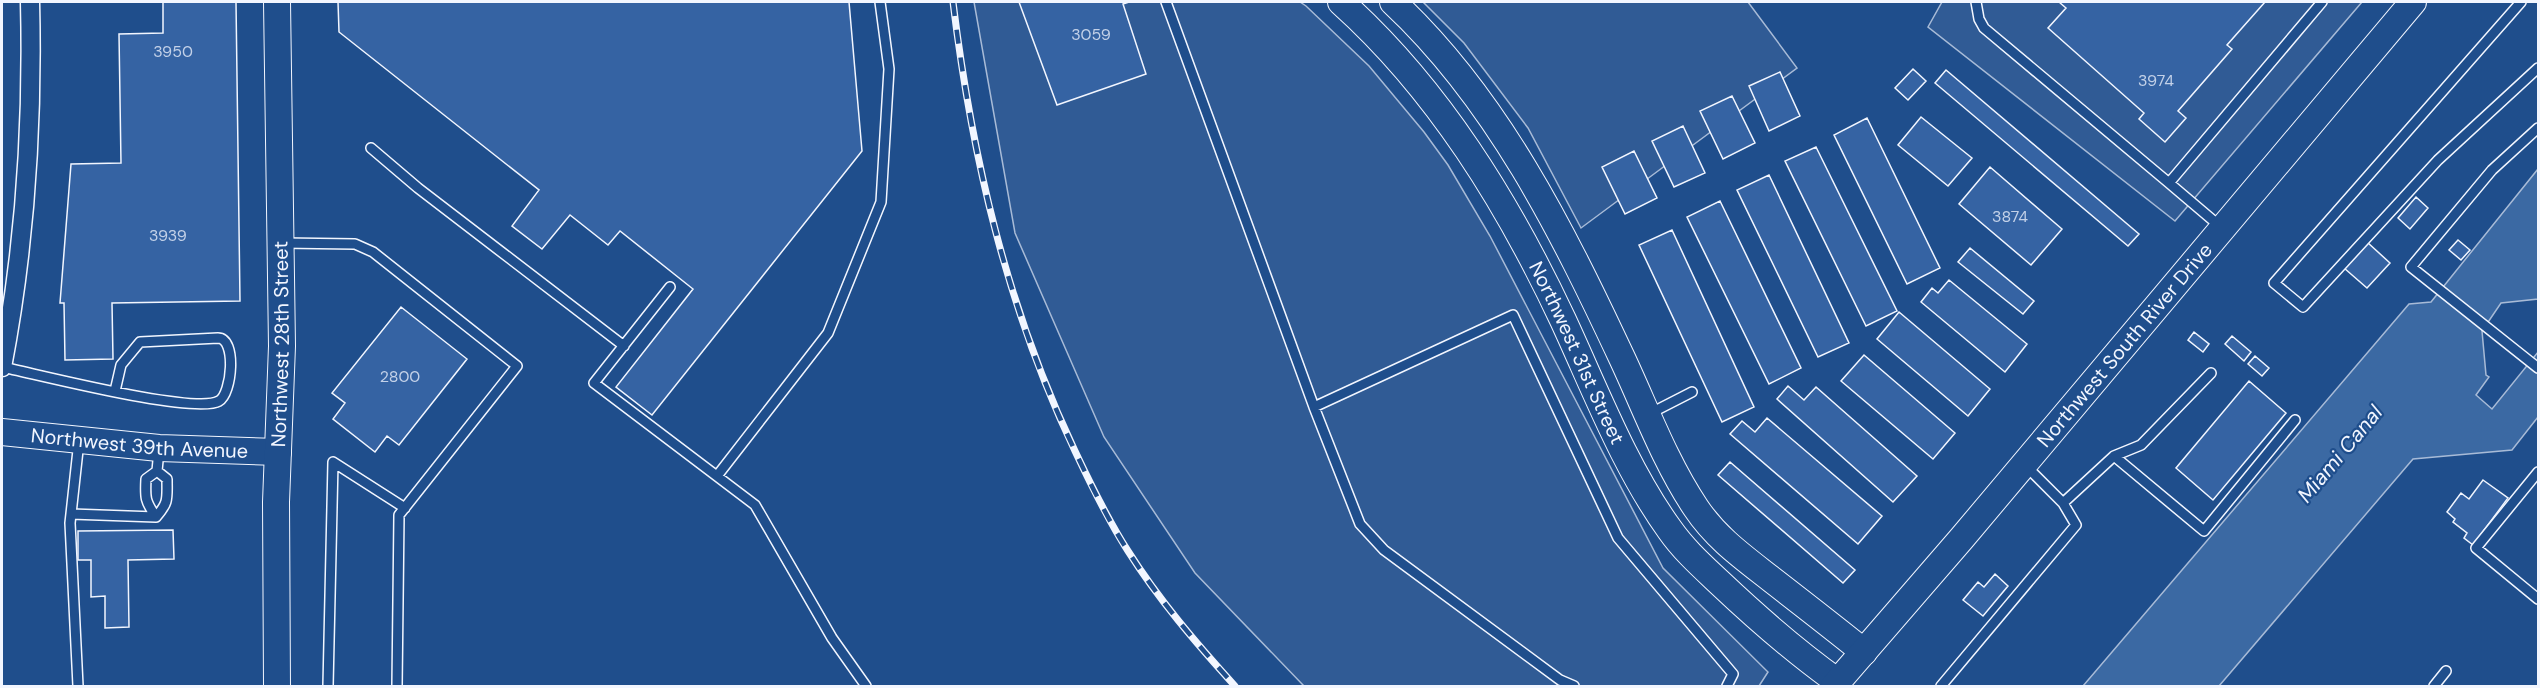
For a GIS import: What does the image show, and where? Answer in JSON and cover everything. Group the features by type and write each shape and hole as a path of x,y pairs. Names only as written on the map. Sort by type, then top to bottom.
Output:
{"street":[{"path":"2,367 26,193 30,2"},
{"name":"Northwest 28th Street","path":"277,2 282,346 276,546 277,687"},
{"name":"Northwest 31st Street","path":"1341,2 1402,63 1455,131 1480,169 1536,265 1654,506 1687,552 1836,684"},
{"name":"Northwest 31st Street","path":"1393,2 1434,45 1476,98 1537,189 1582,272 1648,414 1695,507 1712,530 1730,548 1864,652"},
{"name":"Northwest South River Drive","path":"1836,684 2024,465 2413,2"},
{"path":"1615,430 1648,414"},
{"name":"Northwest 39th Avenue","path":"2,432 79,441 158,459 278,452"}],"lane":[{"path":"717,476 828,333 881,202 890,69 880,2"},
{"path":"1166,2 1314,407 1360,524 1384,550 1560,680 1574,687"},
{"path":"1976,2 1979,19 1984,27 2222,229"},
{"path":"2169,183 2322,2"},
{"path":"2521,2 2274,283 2303,307 2438,160 2538,68"},
{"path":"2538,128 2492,170 2411,267 2538,368"},
{"path":"371,148 418,188 624,346"},
{"path":"279,243 355,244 373,252 517,366 399,515 398,687"},
{"path":"670,287 594,383 758,509 832,638 866,687"},
{"path":"1314,407 1513,315 1618,538 1733,674 1727,687"},
{"path":"2,367 115,391 175,403 199,405 219,402 225,395 229,384 230,348 228,342 218,338 140,342 121,365 115,391"},
{"path":"2063,503 2114,456 2141,445 2211,373"},
{"path":"1648,414 1692,392"},
{"path":"2114,456 2204,531 2295,420"},
{"path":"78,687 71,514 79,441"},
{"path":"71,514 156,517 166,506 167,489 167,479 158,459"},
{"path":"156,517 145,502 146,479 158,459"},
{"path":"328,687 333,462 405,508"},
{"path":"1941,687 2076,525 2063,503 2024,465"},
{"path":"2538,472 2476,548 2538,599"},
{"path":"2434,687 2446,671"}],"shaded area":[{"path":"974,2 1300,2 1306,6 1369,66 1424,132 1448,165 1490,236 1663,568 1768,672 1759,686 1304,686 1195,573 1104,437 1015,233"},
{"path":"1423,2 1748,2 1797,68 1581,228 1528,128 1464,43"},
{"path":"1942,2 2362,2 2175,221 1928,27"}],"water":[{"name":"Miami Canal","path":"2538,169 2538,299 2501,303 2482,331 2486,375 2489,377 2476,395 2492,409 2538,352 2538,417 2512,450 2413,459 2219,686 2083,686 2409,304 2431,302"}],"building":[{"path":"163,2 236,2 240,301 112,303 113,359 65,360 64,303 60,303 71,164 121,163 119,34 163,33"},
{"path":"338,2 849,2 862,151 652,415 616,387 693,289 620,231 608,245 570,215 542,249 512,226 539,190 339,32"},
{"path":"1019,2 1129,2 1123,4 1146,74 1057,105"},
{"path":"2059,2 2265,2 2227,45 2232,49 2178,111 2186,118 2165,142 2139,119 2144,113 2048,28 2066,8"},
{"path":"1913,69 1926,81 1908,100 1895,88"},
{"path":"1946,70 2139,234 2128,246 1935,83"},
{"path":"1780,72 1800,116 1769,131 1749,86"},
{"path":"1732,96 1755,143 1723,159 1700,111"},
{"path":"1921,117 1972,158 1948,186 1898,145"},
{"path":"1867,118 1940,268 1907,284 1834,135"},
{"path":"1683,126 1705,173 1674,187 1652,141"},
{"path":"1816,147 1897,311 1866,326 1785,161"},
{"path":"1634,151 1657,198 1625,214 1602,167"},
{"path":"1990,167 2062,229 2031,265 1959,204"},
{"path":"1769,175 1849,343 1818,357 1737,190"},
{"path":"2416,197 2428,208 2410,229 2398,218"},
{"path":"1720,201 1801,368 1769,384 1687,217"},
{"path":"1672,230 1754,407 1722,422 1639,245"},
{"path":"2458,240 2470,250 2461,260 2449,250"},
{"path":"2367,242 2390,263 2367,288 2344,268"},
{"path":"1970,248 2034,301 2023,314 1958,262"},
{"path":"1949,280 2027,344 2005,372 1921,302 1932,288 1938,293"},
{"path":"401,307 467,359 399,445 387,436 375,452 333,419 345,403 332,393"},
{"path":"1899,312 1990,389 1968,416 1877,339"},
{"path":"2194,332 2209,344 2203,352 2188,340"},
{"path":"2232,336 2251,352 2244,361 2225,344"},
{"path":"1864,355 1955,433 1933,459 1841,381"},
{"path":"2255,356 2269,368 2262,376 2248,364"},
{"path":"2249,381 2286,413 2213,500 2176,468"},
{"path":"1788,386 1804,400 1816,387 1917,476 1893,502 1777,399"},
{"path":"1767,418 1882,516 1858,544 1730,434 1742,421 1755,432"},
{"path":"1730,462 1855,570 1843,583 1718,475"},
{"path":"2483,480 2508,498 2473,545 2464,538 2467,533 2453,522 2455,519 2447,512 2461,493 2469,499"},
{"path":"173,530 174,559 128,560 129,627 105,628 105,596 91,597 91,560 78,560 78,531"},
{"path":"1995,574 2008,586 1983,616 1963,600 1978,582 1984,587"}],"railway":[{"path":"953,2 982,175 1012,287 1051,397 1075,451 1128,551 1178,621 1235,686"}]}
